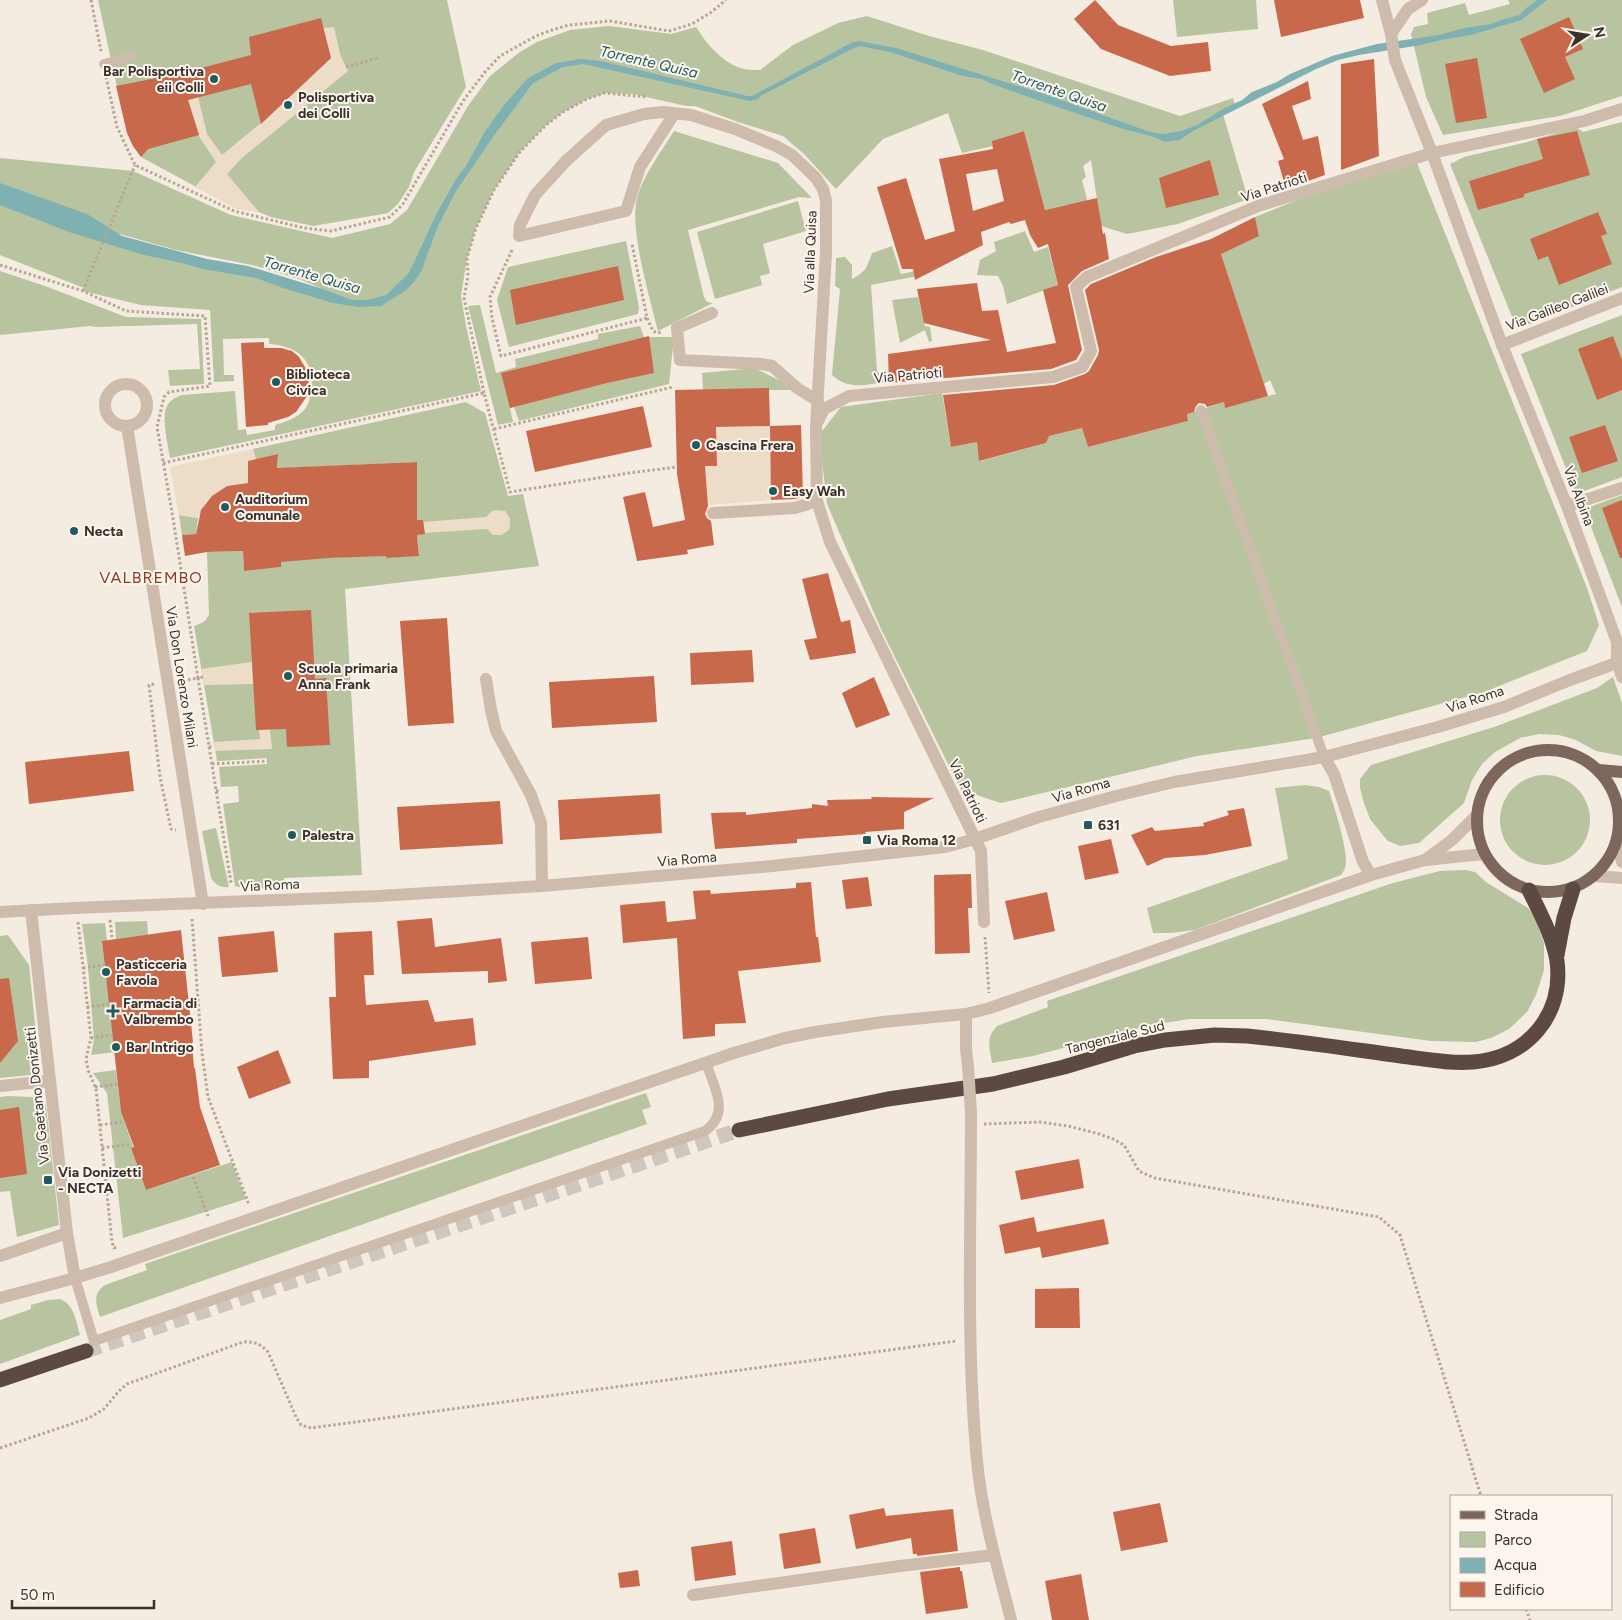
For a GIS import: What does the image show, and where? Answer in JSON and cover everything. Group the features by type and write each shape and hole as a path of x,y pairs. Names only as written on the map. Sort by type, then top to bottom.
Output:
{"highway":[{"name":"Tangenziale Sud","path":"1556,959 1564,918 1573,889"},
{"name":"Tangenziale Sud","path":"738,1130 888,1099 1000,1082 1134,1046 1187,1037 1215,1035 1247,1036 1472,1063 1509,1054 1531,1038 1543,1024 1554,1002 1558,978 1556,959 1549,932 1529,890"},
{"path":"0,1380 86,1350"}],"main road":[{"path":"1550,749 1568,752 1584,759 1599,770 1613,790 1621,817 1617,841 1608,860 1594,876 1573,889 1544,893 1516,885 1492,867 1484,854 1478,835 1477,815 1480,797 1488,781 1500,768 1515,757 1532,751 1550,749"},
{"path":"1599,770 1622,772"}],"street":[{"name":"Via Albina","path":"1382,0 1391,34 1395,60 1432,153 1502,344 1567,506 1617,642 1622,677"},
{"path":"1391,34 1408,8 1422,0"},
{"path":"1432,153 1584,120 1622,109"},
{"name":"Via alla Quisa","path":"519,236 520,225 535,195 566,160 606,126 644,114 663,112 691,115 736,129 792,155 816,178 823,189 826,201 826,253 816,426"},
{"path":"519,236 626,211 640,167 674,114"},
{"name":"Via Patrioti","path":"984,922 981,851 830,542 817,501 816,426 824,409 849,396 1053,377 1082,368 1091,351 1076,287 1087,277 1258,206 1432,153"},
{"name":"Via Galileo Galilei","path":"1502,344 1622,298"},
{"path":"712,313 677,328 680,360 772,366 797,388 818,401"},
{"name":"Via Don Lorenzo Milani","path":"128,426 203,904"},
{"path":"1567,506 1622,488"},
{"path":"713,513 795,508 817,501"},
{"name":"Via Roma","path":"0,912 378,896 542,886 870,856 945,847 1039,817 1116,796 1158,786 1324,757 1438,727 1504,707 1619,661"},
{"path":"486,679 490,710 496,731 530,796 541,823 542,886"},
{"path":"1324,757 1334,774 1363,862 1371,875"},
{"path":"1425,860 1452,840 1477,815"},
{"path":"1617,841 1622,862"},
{"path":"0,1298 75,1278 706,1063 785,1038 882,1022 966,1014 990,1008 1371,875 1425,860 1484,854"},
{"path":"1594,876 1622,878"},
{"name":"Via Gaetano Donizetti","path":"31,910 67,1233 75,1278"},
{"path":"966,1014 966,1049 971,1119 971,1310 977,1463 994,1554 1011,1620"},
{"path":"0,1086 50,1081"},
{"path":"0,1256 67,1233"},
{"path":"693,1595 994,1554"}],"lane":[{"path":"104,64 132,57"},
{"path":"1201,410 1324,757"},
{"path":"75,1278 94,1341 705,1131 715,1122 720,1108 706,1063"}],"path":[{"path":"91,0 117,127 136,165 215,200 234,211 319,230 331,230 390,217 403,204 463,100 500,56 536,36 569,25 610,21 669,31 692,24 726,0"},
{"path":"346,67 378,58"},
{"path":"83,291 136,165"},
{"path":"519,236 490,297 492,318 501,356 647,318"},
{"path":"632,244 647,318 653,331 657,333 670,330"},
{"path":"0,265 83,291 126,311 204,316 210,386 169,392 164,397 157,427 216,791 225,829 231,883"},
{"path":"494,429 673,387"},
{"path":"163,463 211,456 484,393 510,492 677,467"},
{"path":"176,682 203,677"},
{"path":"157,684 149,685 160,777 170,829 180,829 182,832"},
{"path":"209,747 214,746"},
{"path":"212,764 268,761"},
{"path":"216,791 221,790"},
{"path":"203,904 204,912 192,914 202,1054 208,1097 248,1202 240,1205"},
{"path":"102,920 119,919"},
{"path":"110,920 112,937"},
{"path":"85,922 77,922 91,1038 86,1059 95,1087 112,1242 114,1248 122,1245"},
{"path":"984,922 990,1008"},
{"path":"83,968 104,965"},
{"path":"87,1007 110,1004"},
{"path":"91,1038 113,1035"},
{"path":"95,1087 118,1084"},
{"path":"971,1119 1040,1122 1068,1126 1113,1139 1124,1145 1139,1171 1155,1178 1379,1217 1400,1235 1481,1495"},
{"path":"100,1125 124,1122"},
{"path":"102,1148 132,1144"},
{"path":"193,1177 208,1216"},
{"path":"200,1219 216,1213"},
{"path":"0,1448 89,1418 104,1409 119,1391 128,1384 243,1342 252,1341 262,1345 268,1352 296,1417 301,1425 311,1428 972,1338"}],"green space":[{"name":"Polisportiva dei Colli","path":"98,0 447,0 466,87 414,172 409,187 398,204 388,213 313,226 271,217 259,212 235,208 141,157 127,133"},
{"path":"1173,0 1256,0 1258,29 1177,37"},
{"path":"1508,0 1622,0 1622,96 1560,116 1443,135 1426,97 1411,34 1414,27 1428,24 1427,13 1465,3 1469,15 1510,4"},
{"path":"867,16 929,36 983,50 1180,116 1233,98 1235,105 1223,114 1248,199 1178,224 1127,234 1101,226 1091,160 1083,166 1086,177 1082,180 1089,207 1078,219 1066,205 1045,210 1024,131 993,141 993,146 962,153 948,113 883,139 836,189 804,154 783,136 695,106 686,106 633,94 605,93 587,99 563,112 546,125 519,153 494,190 476,228 467,258 461,296 481,391 170,458 165,411 173,399 182,395 235,391 238,430 246,429 247,435 275,430 275,425 295,417 307,405 311,393 312,380 307,363 296,352 288,348 269,344 269,338 223,339 224,375 234,375 234,381 214,382 210,310 141,305 83,291 84,288 0,255 0,158 133,171 231,215 332,238 390,224 407,210 468,106 490,76 520,52 537,42 570,30 609,26 671,34 696,27 709,45 727,61 742,69 760,70 793,45 838,23","holes":["109,231 176,250 252,265 299,279 346,299 107,233"]},
{"path":"1622,122 1622,287 1517,329 1450,164 1464,157 1527,142 1576,127 1583,132"},
{"path":"674,131 778,163 812,198 799,197 688,230 704,297 707,302 713,303 658,331 638,245 635,211 637,198 644,180"},
{"path":"1417,163 1587,588 1599,625 1587,651 1484,692 1316,738 1197,756 1001,803 961,790 881,629 827,504 819,435 841,407 942,393 951,447 977,442 980,461 1046,443 1049,436 1082,428 1088,447 1188,421 1187,414 1224,402 1225,407 1276,394 1270,380 1264,384 1220,251 1226,251 1259,236 1255,217 1305,197"},
{"path":"798,201 806,231 763,244 770,273 760,276 762,285 715,299 697,232"},
{"path":"1025,231 1034,252 1048,247 1058,285 1007,304 1003,286 998,276 977,275 980,260 996,251 994,242"},
{"path":"626,241 639,307 638,314 509,347 497,300 508,267"},
{"path":"892,246 901,274 916,271 918,276 871,285 877,371 887,382 865,385 845,383 832,375 840,289 835,286 836,258 845,257 852,265 852,279 865,269 872,253"},
{"path":"0,271 126,317 201,319 204,384 170,386 168,370 200,369 197,324 90,326 0,335"},
{"path":"918,297 925,326 930,327 932,341 929,342 925,330 900,343 892,300"},
{"path":"480,305 496,373 516,367 515,359 598,339 598,334 640,326 644,337 674,337 669,384 519,421 514,407 510,408 513,422 498,425 468,306"},
{"path":"1622,315 1622,477 1576,494 1521,354"},
{"path":"754,368 785,383 791,390 703,390 702,373"},
{"path":"466,402 485,413 508,496 523,494 539,566 345,589 362,875 284,878 284,888 248,889 235,886 223,804 239,802 238,786 221,787 219,767 267,764 267,758 217,761 194,626 207,619 209,614 207,552 243,551 244,571 281,567 281,551 327,558 372,556 385,546 386,558 419,555 417,535 424,528 423,520 417,520 417,462 287,468 277,471 278,454 256,460 253,449"},
{"path":"1622,495 1622,607 1584,509"},
{"path":"179,515 198,518 196,534 182,535"},
{"path":"1613,677 1622,703 1622,756 1596,751 1576,740 1559,735 1539,734 1520,738 1495,752 1482,764 1472,780 1464,803 1419,843 1400,846 1388,841 1370,819 1360,788 1360,779 1371,765 1494,727 1597,688"},
{"path":"1545,775 1562,779 1577,788 1586,803 1590,820 1586,837 1577,852 1562,861 1545,865 1528,861 1513,852 1504,837 1500,820 1504,803 1513,788 1528,779"},
{"path":"1305,785 1329,791 1341,830 1345,853 1345,868 1341,875 1195,930 1153,933 1147,908 1288,859 1275,788"},
{"path":"216,828 229,887 218,885 211,878 202,831"},
{"path":"1465,870 1475,872 1486,882 1528,908 1535,917 1544,943 1544,970 1536,995 1527,1012 1509,1029 1491,1038 1476,1042 1431,1041 1267,1019 1190,1019 1151,1025 1033,1056 992,1063 990,1039 993,1030 997,1026 1048,1007 1047,1001 1393,883 1440,871"},
{"path":"147,921 148,935 116,939 115,922"},
{"path":"105,923 107,941 102,942 115,1052 91,1055 94,1039 88,967 82,924"},
{"path":"8,935 29,965 40,1074 0,1078 0,936"},
{"path":"116,1070 121,1112 146,1190 232,1162 246,1199 123,1238 107,1093 93,1073"},
{"path":"646,1093 651,1107 642,1110 647,1124 100,1317 96,1300 101,1288 147,1270 145,1264"},
{"path":"0,1097 32,1097 46,1105 59,1225 17,1237 10,1191 0,1192"},
{"path":"60,1299 69,1305 72,1310 80,1335 0,1364 0,1320 31,1309 31,1305"}],"shaded area":[{"path":"334,27 340,54 348,71 242,158 227,174 259,212 235,208 195,187 216,162 200,138 188,100 198,97 207,134 222,155 261,123 331,58 323,28"},
{"path":"770,426 771,500 708,505 706,483 679,485 677,467 717,466 716,427"},
{"path":"253,449 256,460 248,483 227,486 220,490 205,504 198,518 179,515 170,467"},
{"path":"496,510 505,511 510,518 509,530 501,535 493,535 487,529 424,533 423,522 486,517"},
{"path":"252,662 254,686 253,684 204,685 201,669"},
{"path":"270,729 272,749 215,751 213,742 260,739 259,730"}],"water":[{"path":"1537,0 1547,0 1521,20 1471,35 1338,60 1316,69 1195,130 1179,140 1165,142 1043,102 982,79 963,76 890,52 860,46 762,95 758,99 750,101 583,64 563,67 533,83 456,191 438,226 421,272 405,291 381,306 359,307 333,303 256,278 203,269 144,255 69,232 0,205 0,183 87,214 122,236 207,259 248,266 352,300 367,300 386,295 409,273 437,213 484,133 504,105 527,79 556,63 581,59 601,61 752,96 858,41 896,48 1044,94 1150,132 1163,134 1181,131 1197,125 1242,100 1252,92 1332,56 1377,44 1439,35 1491,24 1520,15"}],"building":[{"path":"1095,0 1118,25 1171,46 1208,42 1211,71 1170,76 1101,49 1074,19"},
{"path":"1274,0 1360,0 1364,18 1281,37"},
{"path":"1569,17 1583,49 1565,57 1575,79 1544,93 1520,39"},
{"path":"321,18 331,58 261,124 251,84 188,100 199,135 148,149 141,157 133,146 127,133 116,86 182,73 251,55 249,37"},
{"path":"1477,58 1487,118 1456,123 1445,64"},
{"path":"1374,59 1379,156 1341,170 1341,64"},
{"path":"1308,81 1311,99 1292,106 1303,140 1318,136 1325,175 1286,189 1278,161 1284,159 1262,104"},
{"path":"1024,131 1045,210 1097,198 1109,259 1082,271 1068,285 1082,350 1076,360 1051,369 889,383 888,354 991,340 924,323 917,289 977,283 982,311 998,310 1007,352 1056,343 1043,290 1058,285 1048,244 1038,248 1030,235 1025,220 1011,224 1009,222 981,232 983,245 915,280 913,269 902,269 877,187 906,178 925,240 955,231 939,159 993,149 992,141","holes":["997,169 1004,201 973,211 966,174"]},
{"path":"1577,131 1590,175 1524,194 1524,197 1478,210 1469,181 1543,159 1537,139"},
{"path":"1210,160 1219,195 1166,208 1159,178"},
{"path":"1598,212 1607,234 1601,236 1612,264 1559,285 1548,256 1538,260 1530,239"},
{"path":"1255,217 1259,236 1221,254 1268,396 1225,408 1224,402 1207,407 1205,404 1199,403 1194,412 1187,414 1188,421 1088,447 1082,428 1049,436 1046,443 979,461 977,442 951,447 943,395 1054,385 1085,374 1089,371 1099,350 1085,290 1091,284 1156,257 1211,239"},
{"path":"618,266 624,300 516,325 510,290"},
{"path":"649,336 654,373 510,408 501,373"},
{"path":"1613,336 1622,360 1622,390 1597,400 1578,349"},
{"name":"Biblioteca Civica","path":"264,342 264,348 281,348 292,351 299,357 309,378 307,396 296,412 288,417 268,423 268,425 246,427 241,343"},
{"path":"769,388 770,426 716,427 717,466 705,466 708,506 705,514 711,521 714,545 687,550 688,554 637,561 623,497 645,492 653,527 685,520 677,474 675,390"},
{"path":"643,406 652,447 535,472 526,431"},
{"path":"801,425 803,497 771,500 770,426"},
{"path":"1605,425 1618,461 1582,473 1569,437"},
{"path":"278,454 277,468 417,462 417,520 423,520 425,534 417,535 419,556 328,558 281,562 281,567 244,571 243,551 207,552 185,556 182,535 196,534 201,510 212,496 227,486 248,483 248,461"},
{"path":"1622,500 1622,558 1620,558 1602,508"},
{"path":"828,573 841,622 850,620 856,653 810,660 804,640 817,638 802,579"},
{"path":"311,610 315,679 326,678 330,745 287,747 286,729 256,730 249,613"},
{"path":"447,618 454,723 408,726 400,621"},
{"path":"752,650 754,682 691,685 690,653"},
{"path":"654,676 657,722 552,728 549,682"},
{"path":"874,677 890,715 856,728 842,693"},
{"path":"129,751 134,791 29,804 25,762"},
{"path":"660,794 662,833 560,840 558,800"},
{"path":"871,797 934,798 904,812 904,829 797,839 797,843 715,849 711,813 746,812 746,815 812,808 812,804 828,806 827,800 872,799"},
{"path":"500,801 503,844 400,850 397,807"},
{"path":"1244,808 1252,846 1205,855 1165,858 1147,866 1131,835 1152,827 1155,831 1204,826 1203,823 1229,815 1227,811"},
{"path":"1111,839 1119,873 1085,880 1078,846"},
{"path":"971,874 972,908 968,908 970,953 935,954 934,875"},
{"path":"868,877 872,906 846,909 842,880"},
{"path":"811,882 816,937 818,937 821,962 738,971 746,1023 715,1024 715,1036 683,1039 677,938 623,943 620,905 665,901 667,922 696,919 693,891 710,890 711,894 796,888 796,883"},
{"path":"1047,892 1055,931 1014,940 1005,901"},
{"path":"432,918 435,947 501,938 507,981 488,983 488,971 402,974 397,921"},
{"path":"181,930 194,1068 200,1107 220,1165 146,1190 131,1148 134,1147 121,1112 102,941"},
{"path":"274,931 278,972 222,977 218,937"},
{"path":"372,931 374,975 364,975 366,1005 428,1000 435,1022 473,1018 476,1045 369,1061 369,1078 333,1079 329,997 336,997 334,933"},
{"path":"588,937 592,979 535,984 531,942"},
{"path":"9,978 18,1041 0,1063 0,979"},
{"path":"278,1050 291,1083 249,1099 237,1067"},
{"path":"19,1107 27,1174 0,1178 0,1110"},
{"path":"1079,1159 1084,1188 1021,1200 1015,1171"},
{"path":"1034,1217 1037,1232 1104,1219 1109,1244 1042,1258 1040,1247 1005,1254 999,1225"},
{"path":"1079,1288 1080,1328 1035,1328 1035,1289"},
{"path":"1160,1503 1168,1542 1121,1551 1113,1512"},
{"path":"884,1508 886,1516 953,1509 958,1551 917,1556 917,1554 913,1554 911,1538 856,1549 849,1515"},
{"path":"815,1528 821,1563 784,1569 779,1534"},
{"path":"732,1541 736,1575 695,1581 691,1547"},
{"path":"960,1567 968,1608 926,1614 920,1572"},
{"path":"638,1570 640,1586 620,1588 618,1573"},
{"path":"1081,1574 1089,1620 1052,1620 1045,1581"}],"tunnel":[{"path":"86,1351 739,1130"}],"place":[{"name":"Bar Polisportiva eii Colli","path":"214,79"},
{"name":"Polisportiva dei Colli","path":"288,105"},
{"name":"Biblioteca Civica","path":"276,382"},
{"name":"Cascina Frera","path":"696,445"},
{"name":"Easy Wah","path":"773,491"},
{"name":"Auditorium Comunale","path":"225,507"},
{"name":"Necta","path":"74,531"},
{"name":"Scuola primaria Anna Frank","path":"288,676"},
{"name":"631","path":"1088,825"},
{"name":"Palestra","path":"292,835"},
{"name":"Via Roma 12","path":"867,840"},
{"name":"Pasticceria Favola","path":"106,972"},
{"name":"Farmacia di Valbrembo","path":"113,1011"},
{"name":"Bar Intrigo","path":"116,1047"},
{"name":"Via Donizetti - NECTA","path":"48,1180"}],"district":[{"name":"VALBREMBO","path":"151,577"}],"water label":[{"name":"Torrente Quisa","path":"649,62"},
{"name":"Torrente Quisa","path":"1059,91"},
{"name":"Torrente Quisa","path":"312,275"}]}
